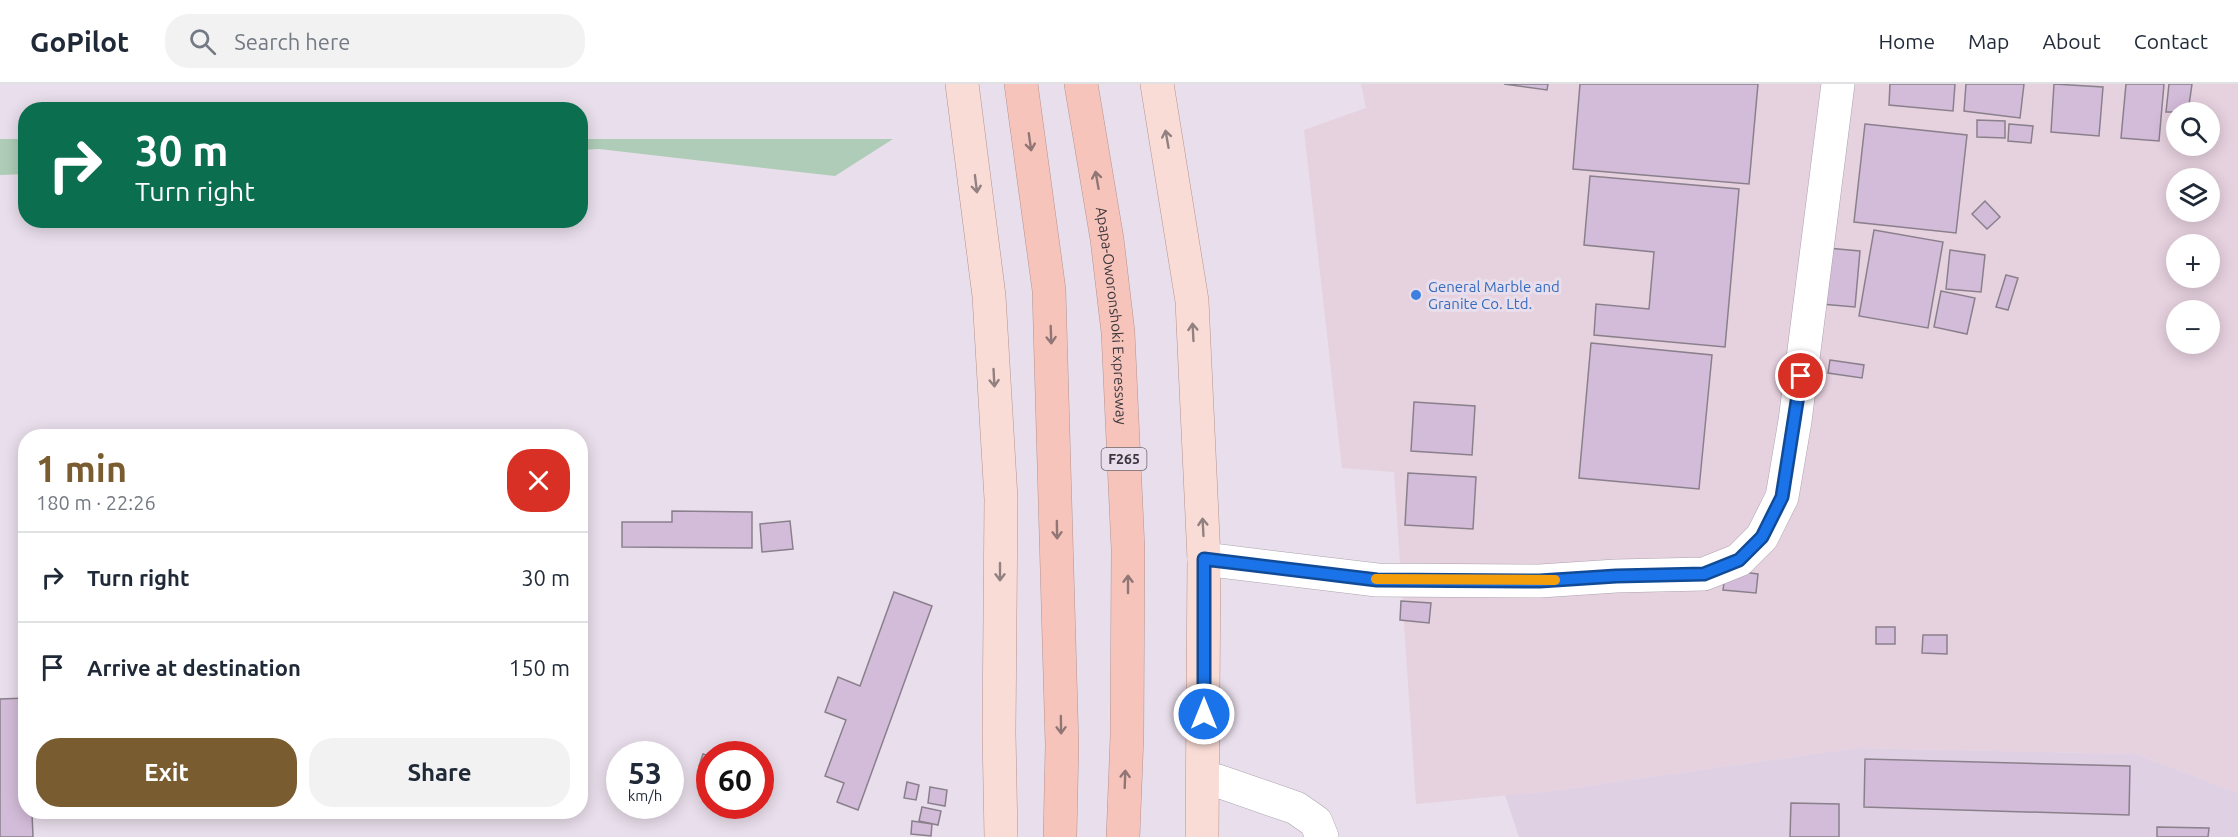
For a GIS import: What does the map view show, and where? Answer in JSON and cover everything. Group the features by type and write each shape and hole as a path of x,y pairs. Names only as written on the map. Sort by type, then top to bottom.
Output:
{"highway":[{"path":"1021,84 1049,290 1061,722 1060,837"},
{"name":"Apapa-Oworonshoki Expressway","path":"1081,85 1107,239 1118,332 1128,549 1127,736 1123,837"}],"main road":[{"path":"962,84 989,296 998,440 1001,499 999,733 1001,837"},
{"path":"1157,84 1192,301 1204,559 1202,837"},
{"path":"985,837 999,733"}],"street":[{"path":"1204,559 1377,580 1528,581 1704,574 1739,560 1762,537 1782,497 1795,422 1838,84"},
{"path":"1204,780 1218,781 1296,808 1316,822 1322,837"}],"shaded area":[{"path":"1361,84 2238,84 2238,793 2136,754 1856,748 1543,792 1416,804 1394,472 1342,468 1304,130 1366,108"},
{"path":"1856,748 2136,754 2238,793 2238,837 1519,837 1505,795 1543,792"}],"green space":[{"path":"0,139 18,139 18,174 0,175"},
{"path":"588,139 893,139 835,176 588,150"}],"building":[{"path":"1504,84 1548,84 1547,90"},
{"path":"1580,84 1758,84 1749,184 1573,169"},
{"path":"1890,84 1955,84 1953,111 1889,105"},
{"path":"1966,84 2024,84 2020,118 1964,111"},
{"path":"2054,84 2103,87 2099,136 2051,132"},
{"path":"2126,84 2164,84 2159,141 2121,138"},
{"path":"2169,84 2192,84 2189,102 2167,102"},
{"path":"1977,120 2005,121 2005,138 1977,137"},
{"path":"1865,124 1967,135 1956,233 1854,222"},
{"path":"2009,124 2033,126 2031,143 2008,141"},
{"path":"1590,176 1739,189 1725,347 1594,335 1596,304 1649,309 1654,252 1584,245"},
{"path":"1985,201 2000,217 1987,229 1972,214"},
{"path":"1874,230 1943,242 1928,328 1859,316"},
{"path":"1827,248 1860,251 1855,307 1821,304"},
{"path":"1950,250 1985,255 1981,292 1946,289"},
{"path":"2006,275 2018,278 2008,310 1996,307"},
{"path":"1941,291 1975,298 1967,334 1934,327"},
{"path":"1591,343 1712,355 1699,489 1579,478"},
{"path":"1830,360 1864,365 1862,378 1828,373"},
{"path":"1414,402 1475,406 1472,455 1411,451"},
{"path":"1408,473 1476,477 1473,529 1405,525"},
{"path":"672,511 752,512 752,548 622,547 622,522 672,522"},
{"path":"790,521 793,549 762,552 760,524"},
{"path":"1726,570 1758,574 1756,593 1723,590"},
{"path":"894,592 932,606 858,810 837,802 844,783 825,776 846,720 825,712 838,677 860,686"},
{"path":"1401,601 1431,603 1429,623 1400,620"},
{"path":"1876,627 1895,627 1895,644 1876,644"},
{"path":"1923,635 1947,635 1947,654 1922,653"},
{"path":"18,698 18,819 32,819 33,837 0,837 0,699"},
{"path":"1865,759 2130,766 2129,815 1864,807"},
{"path":"907,782 919,785 916,800 904,798"},
{"path":"930,787 947,790 945,806 928,803"},
{"path":"1791,803 1839,804 1839,837 1790,837"},
{"path":"922,807 941,811 938,825 919,821"},
{"path":"912,821 932,824 931,836 911,834"},
{"path":"2157,827 2209,828 2208,837 2157,837"}],"slow traffic":[{"path":"1376,579 1555,580"}],"place":[{"name":"General Marble and Granite Co. Ltd.","path":"1416,295"}],"route":[{"path":"1204,714 1204,559 1377,580 1540,581 1704,574 1739,560 1762,537 1782,497 1801,376"}]}
